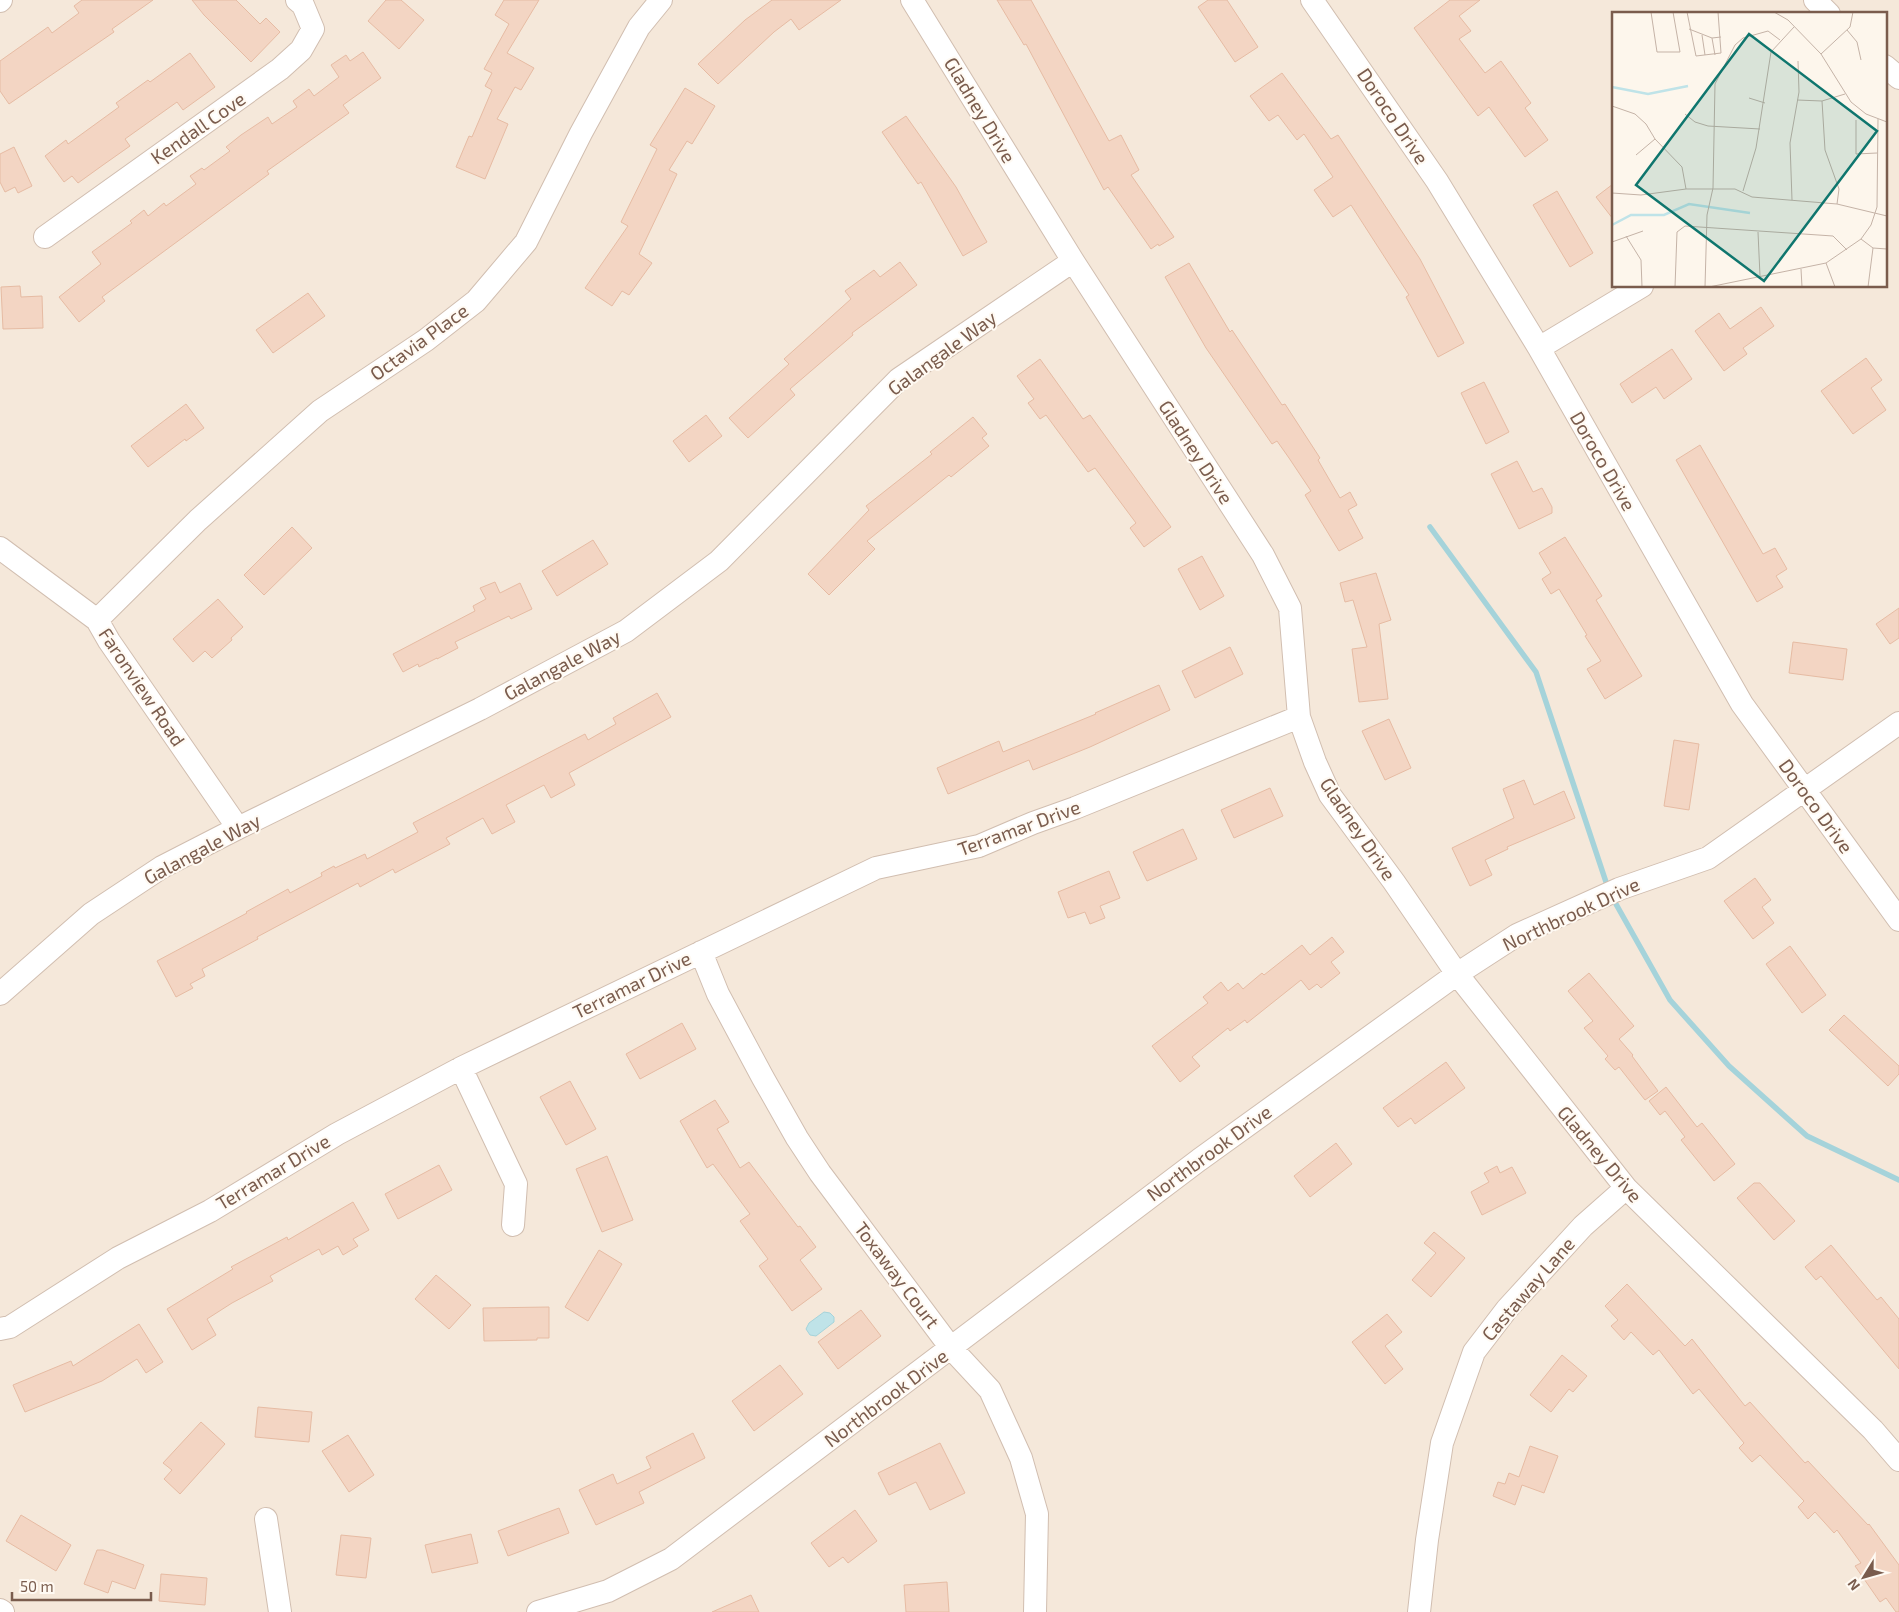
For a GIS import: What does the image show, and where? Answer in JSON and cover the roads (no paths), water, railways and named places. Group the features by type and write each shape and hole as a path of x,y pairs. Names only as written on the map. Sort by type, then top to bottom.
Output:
{"street":[{"name":"Octavia Place","path":"97,620 198,520 320,411 426,340 476,301 526,242 581,133 638,27 661,0"},
{"name":"Gladney Drive","path":"912,0 1072,261 1263,555 1290,608 1299,717 1315,762 1330,795 1394,882 1456,974 1626,1188 1873,1430 1899,1460"},
{"name":"Doroco Drive","path":"1312,0 1437,181 1539,348 1742,704 1899,920"},
{"path":"1815,0 1828,12"},
{"name":"Kendall Cove","path":"45,237 280,69 301,50 313,29 311,7"},
{"path":"1886,67 1899,78"},
{"name":"Galangale Way","path":"0,994 92,914 162,868 238,828 480,709 626,631 719,561 900,380 1072,261"},
{"path":"1539,348 1639,288"},
{"name":"Faronview Road","path":"0,548 97,620 109,641 238,828"},
{"name":"Terramar Drive","path":"0,1329 10,1326 118,1258 210,1211 337,1134 461,1068 876,868 979,846 1299,717"},
{"name":"Northbrook Drive","path":"538,1612 608,1591 671,1559 1198,1160 1456,974 1517,935 1619,889 1708,858 1899,723"},
{"name":"Toxaway Court","path":"701,952 718,994 763,1078 797,1138 820,1173 951,1348 990,1390 1021,1458 1037,1514 1035,1612"},
{"path":"461,1068 516,1184 513,1225"},
{"name":"Castaway Lane","path":"1419,1612 1427,1540 1442,1443 1474,1352 1507,1309 1583,1226 1626,1188"},
{"path":"266,1519 280,1612"}],"water":[{"path":"824,1312 830,1313 834,1317 834,1322 816,1336 810,1335 806,1329 809,1323"}],"waterway":[{"path":"1430,527 1536,672 1608,888"},
{"path":"1612,897 1670,1000 1729,1066 1807,1136 1899,1180"}]}
